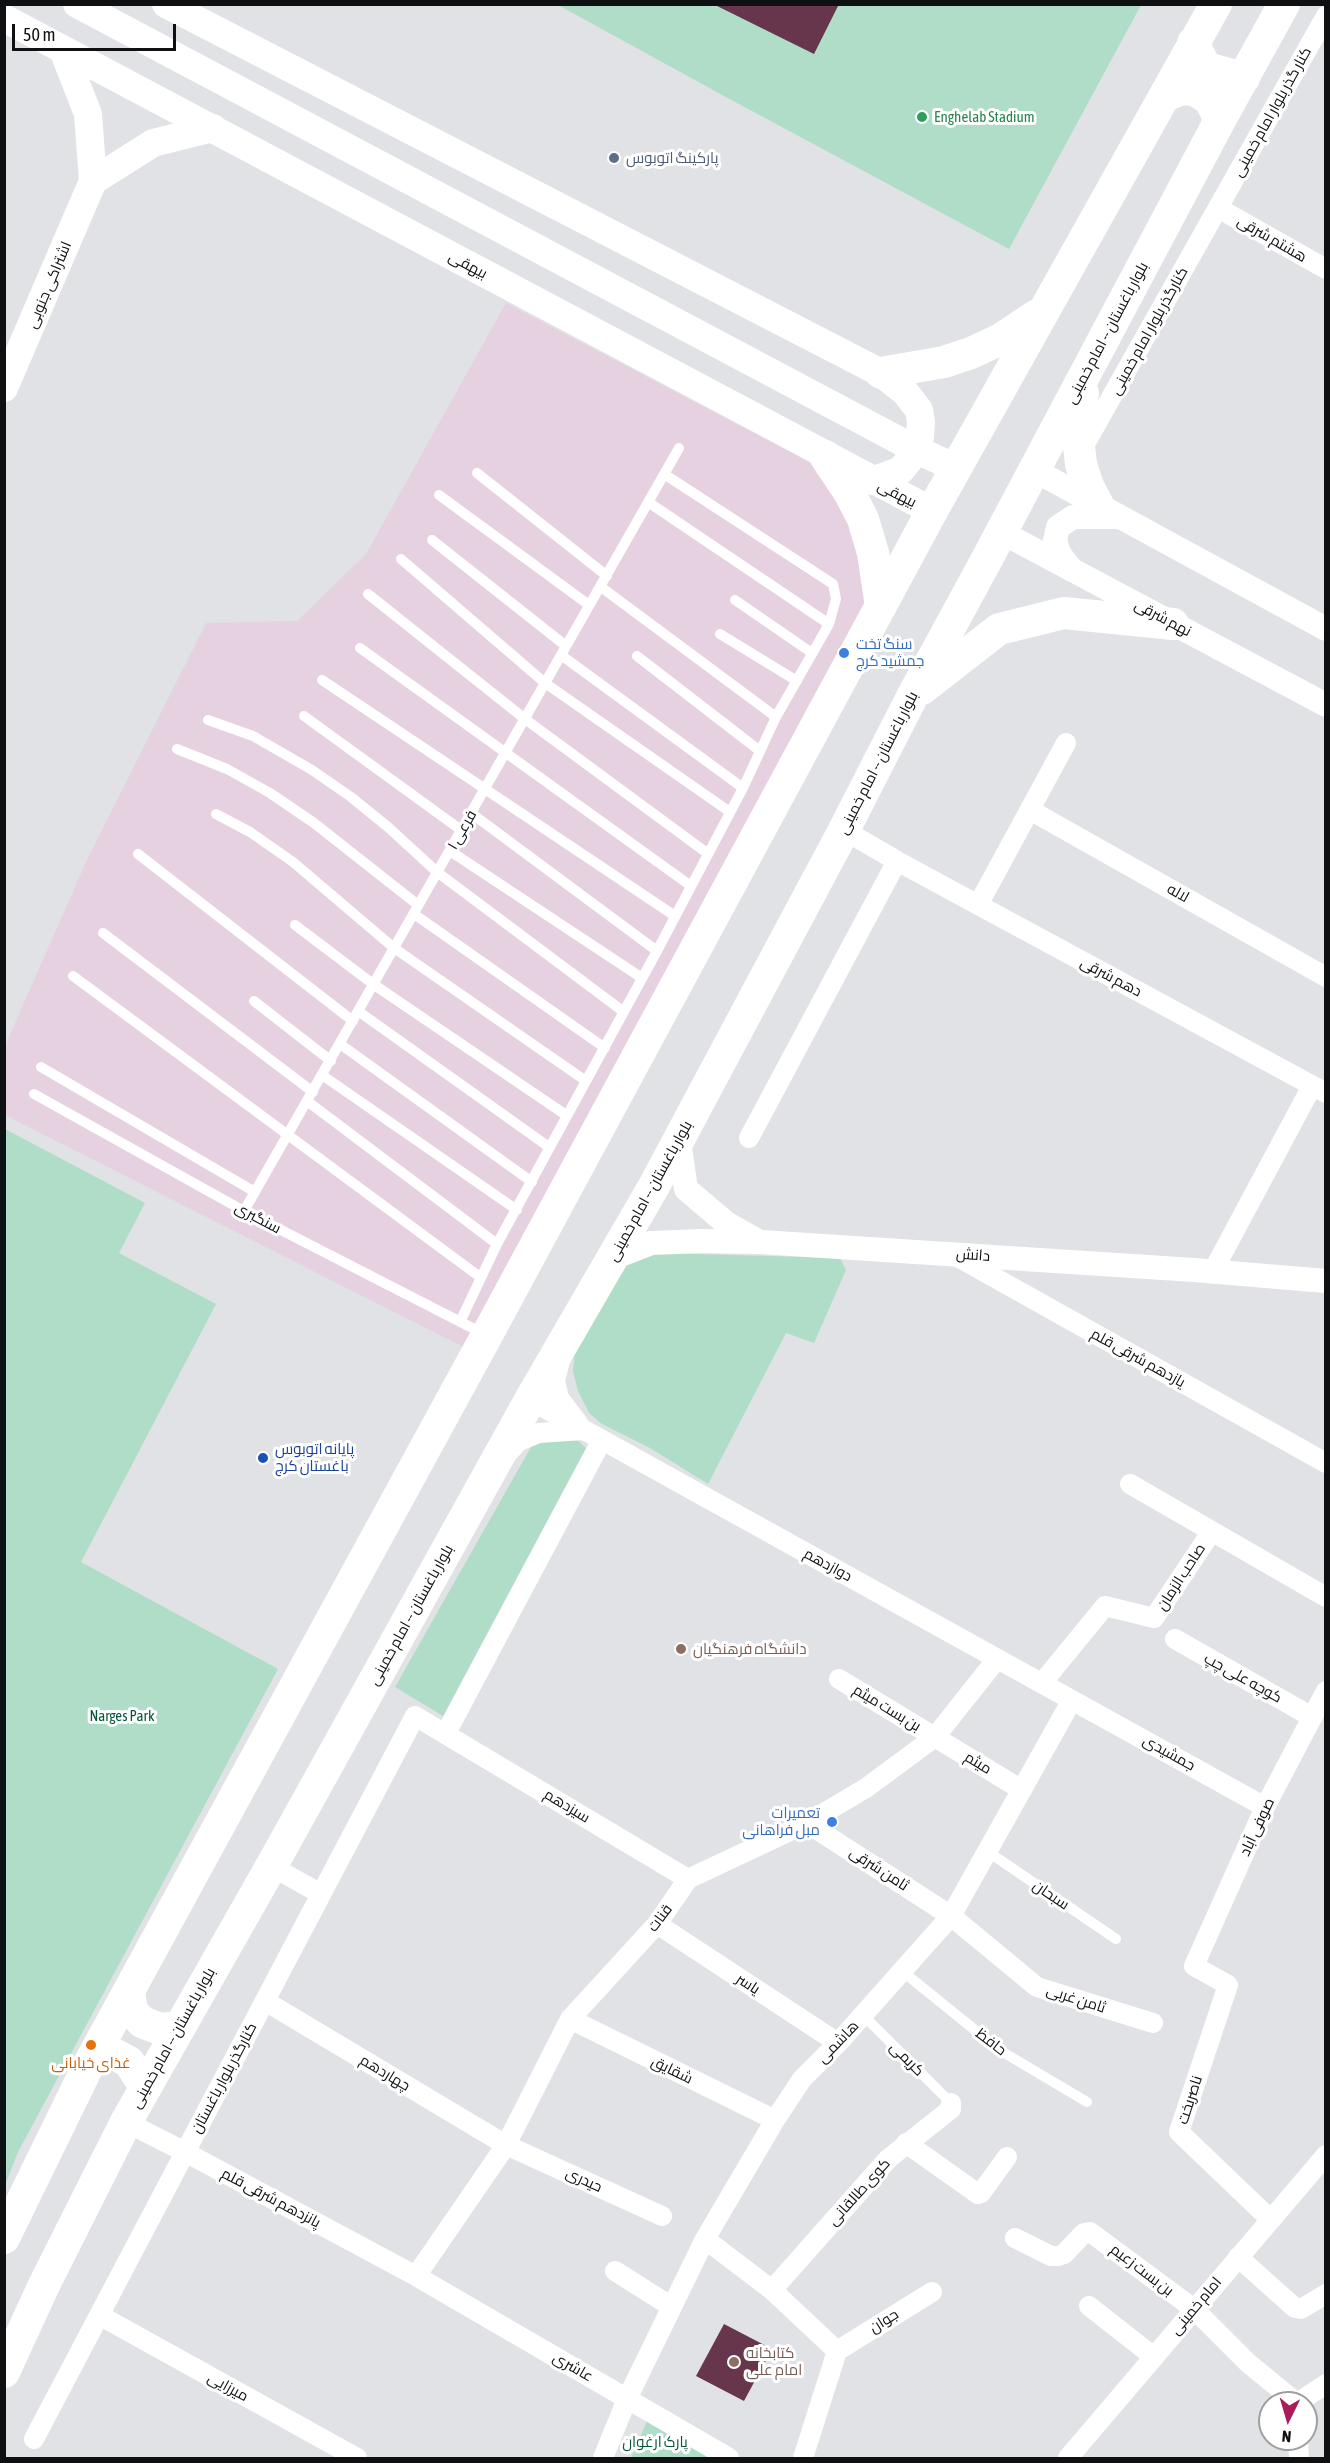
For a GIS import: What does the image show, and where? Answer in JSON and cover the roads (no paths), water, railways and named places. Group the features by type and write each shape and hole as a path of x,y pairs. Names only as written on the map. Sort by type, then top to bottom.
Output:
{"main road":[{"path":"77,4 917,450 956,468"},
{"path":"166,4 880,373 905,392 919,410 921,422 917,450 901,470 872,481"},
{"path":"4,2238 90,2062 129,1992 474,1329 881,606 1041,313 1215,4"},
{"name":"بلوار باغستان -- امام خمینی","path":"4,2372 44,2284 126,2122 530,1400 679,1141 912,697 1284,4"},
{"name":"بیهقی","path":"4,18 932,511"},
{"path":"1193,43 1206,68 1244,78"},
{"name":"اشتراکی جنوبی","path":"4,388 93,181 88,114 63,50"},
{"path":"1165,96 1182,89 1195,90 1210,100 1220,120"},
{"path":"93,181 153,143 213,128"},
{"path":"880,373 944,362 971,353 999,340 1041,313"},
{"path":"1088,368 1079,414 1080,453 1088,486 1110,511"},
{"path":"825,456 849,492 863,519 873,553 881,606"},
{"path":"912,697 999,629 1064,613 1173,624"},
{"path":"129,1992 132,2011 142,2022 160,2029 179,2027"},
{"path":"90,2062 104,2055 116,2055 129,2062 145,2087"}],"street":[{"name":"کنار گذر بلوار امام خمینی","path":"1218,208 1326,16"},
{"name":"هشتم شرقی","path":"1218,208 1326,269"},
{"name":"کنارگذر بلوار امام خمینی","path":"1080,453 1218,208"},
{"path":"1034,470 1326,629"},
{"path":"1072,570 1060,555 1055,541 1058,527 1073,517 1110,511"},
{"name":"نهم شرقی","path":"1001,532 1326,705"},
{"path":"978,905 1066,743"},
{"name":"لاله","path":"1029,810 1326,977"},
{"name":"دهم شرقی","path":"844,830 897,861 1319,1089"},
{"path":"749,1138 897,861"},
{"path":"1213,1271 1319,1089"},
{"name":"دانش","path":"679,1141 686,1189 726,1223 761,1242 1213,1271 1326,1281"},
{"path":"612,1258 651,1243 701,1240 761,1242"},
{"name":"یازدهم شرقی قلم","path":"951,1253 1326,1463"},
{"path":"564,1341 555,1381 559,1398 583,1430"},
{"name":"دوازدهم","path":"530,1400 1072,1700"},
{"path":"492,1468 519,1441 539,1432 583,1430"},
{"path":"446,1733 602,1440"},
{"name":"صاحب الزمان","path":"1130,1484 1326,1597"},
{"name":"صاحب الزمان","path":"1042,1683 1105,1606 1154,1618 1212,1531"},
{"name":"کوچه علی چپ","path":"1175,1640 1312,1717"},
{"path":"688,1878 807,1822 866,1788 935,1737 997,1659"},
{"name":"بن بست میثم","path":"839,1678 935,1737"},
{"name":"صوفی آباد","path":"1194,1966 1265,1807 1326,1691"},
{"name":"هاشمی","path":"603,2458 627,2399 705,2239 775,2120 802,2079 838,2043 951,1916 1072,1700"},
{"name":"جمشیدی","path":"1072,1700 1265,1807"},
{"name":"سیزدهم","path":"415,1716 688,1878"},
{"name":"کنارگذر بلوار باغستان","path":"34,2439 415,1716"},
{"name":"میثم","path":"935,1737 1022,1790"},
{"name":"ثامن شرقی","path":"807,1822 951,1916"},
{"path":"271,1866 321,1894"},
{"name":"قنات","path":"416,2276 506,2145 570,2019 657,1924 688,1878"},
{"name":"ثامن غربی","path":"951,1916 1037,1987 1153,2023"},
{"name":"یاسر","path":"657,1924 838,2043"},
{"name":"ناصربخت","path":"1194,1966 1228,1985 1179,2132 1271,2220"},
{"name":"چهاردهم","path":"265,2001 506,2145"},
{"name":"شقایق","path":"570,2019 775,2120"},
{"name":"کوی طالقانی","path":"772,2290 888,2159 951,2109 951,2103"},
{"name":"پانزدهم شرقی قلم","path":"126,2122 185,2151 416,2276"},
{"path":"906,2143 978,2194 1007,2157"},
{"name":"حیدری","path":"506,2145 662,2216"},
{"name":"امام خمینی","path":"1068,2458 1326,2155"},
{"name":"بن بست زعیم","path":"1015,2238 1051,2256 1058,2256 1064,2254 1086,2232 1090,2232 1194,2309 1248,2363 1283,2391"},
{"path":"705,2239 772,2290 837,2351 802,2458"},
{"path":"1238,2257 1295,2308 1301,2308 1326,2294"},
{"path":"615,2271 672,2307"},
{"name":"عاشری","path":"416,2276 729,2458"},
{"name":"جوان","path":"837,2351 932,2292"},
{"path":"1089,2306 1154,2357"},
{"name":"میرزایی","path":"99,2315 357,2458"}],"lane":[{"name":"۱ فرعی","path":"244,1211 679,448"},
{"path":"477,473 607,576"},
{"path":"474,1329 480,1277 743,788 776,717 829,624 836,599 833,584 664,474"},
{"path":"440,495 590,605"},
{"path":"648,502 829,624"},
{"path":"432,540 564,650 743,788"},
{"path":"401,559 545,683 730,812"},
{"path":"601,587 776,717"},
{"path":"368,594 525,719 708,853"},
{"path":"735,600 813,653"},
{"path":"720,634 797,681"},
{"path":"360,648 691,885"},
{"path":"637,656 760,751"},
{"path":"322,681 675,916"},
{"path":"304,716 461,830"},
{"path":"208,720 253,736 312,770 388,827 437,872 624,1012"},
{"path":"177,749 226,769 270,793 314,823 416,910 605,1048"},
{"path":"471,813 657,951"},
{"path":"216,814 250,832 293,862 394,948 586,1081"},
{"path":"450,851 642,978"},
{"path":"138,854 356,1016 549,1147"},
{"path":"295,925 373,984 566,1115"},
{"path":"103,933 497,1244"},
{"path":"73,976 480,1277"},
{"path":"254,1001 331,1061"},
{"path":"340,1044 532,1182"},
{"path":"41,1067 255,1192"},
{"path":"322,1075 517,1210"},
{"name":"سنگبری","path":"34,1094 244,1211 474,1329"},
{"name":"سبحان","path":"987,1851 1116,1939"},
{"name":"حافظ","path":"902,1971 1001,2051 1087,2103"},
{"name":"کریمی","path":"863,2015 951,2103"}],"place":[{"name":"Enghelab Stadium","path":"922,117"},
{"name":"پارکینگ اتوبوس","path":"614,158"},
{"name":"سنگ تخت جمشید کرج","path":"844,653"},
{"name":"پایانه اتوبوس باغستان کرج","path":"263,1458"},
{"name":"دانشگاه فرهنگیان","path":"681,1649"},
{"name":"تعمیرات مبل فراهانی","path":"832,1822"},
{"name":"غذای خیابانی","path":"91,2045"},
{"name":"کتابخانه امام علی","path":"734,2362"}],"park label":[{"name":"Narges Park","path":"122,1716"},
{"name":"پارک ارغوان","path":"655,2442"}]}
